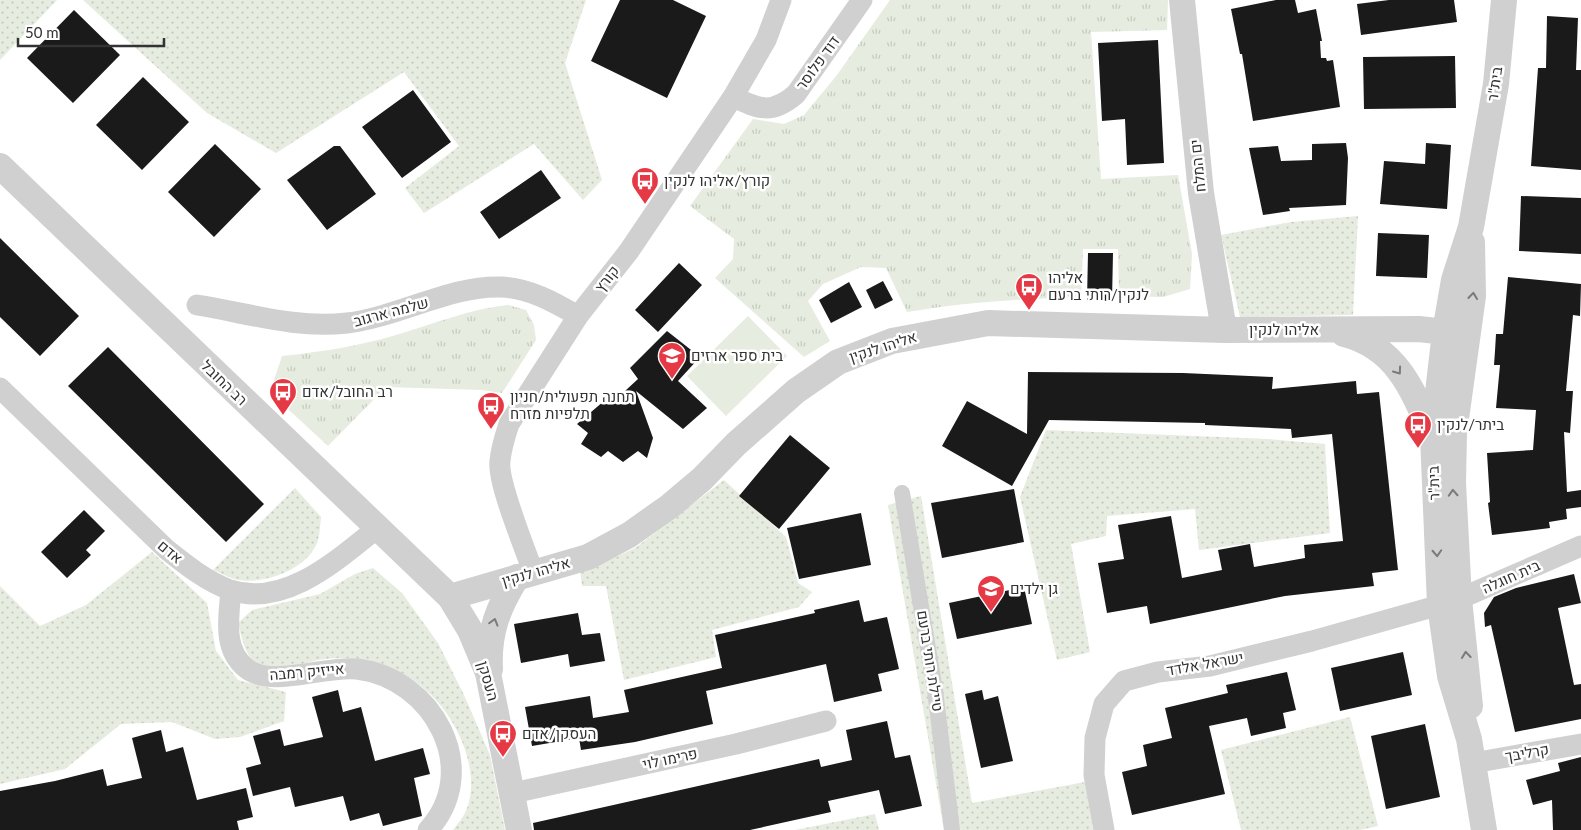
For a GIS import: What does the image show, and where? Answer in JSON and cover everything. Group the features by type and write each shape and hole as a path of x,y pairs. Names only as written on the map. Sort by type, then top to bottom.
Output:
{"street":[{"name":"קורץ","path":"525,575 502,487 500,461 503,441 509,424 578,316 628,251 733,97 766,40 781,0"},
{"name":"דוד פלוסר","path":"733,97 767,109 780,106 788,101 796,94 862,0"},
{"name":"ים המלח","path":"1182,0 1201,193 1224,330"},
{"name":"בית\"ר","path":"1484,830 1471,751 1470,702 1450,602 1433,436 1451,341 1475,271 1471,227 1496,84 1504,0"},
{"name":"רב החובל","path":"0,166 376,529 450,597"},
{"name":"שלמה ארגוב","path":"197,305 226,310 263,320 306,325 347,323 398,312 466,290 501,287 544,297 578,316"},
{"name":"אליהו לנקין","path":"450,597 588,557 630,535 670,506 702,479 736,444 796,391 838,362 892,341 988,323 1224,330 1329,330 1451,341"},
{"path":"1329,330 1364,339 1383,352 1418,401 1433,436"},
{"name":"בית\"ר","path":"1450,602 1454,443 1451,341"},
{"name":"אדם","path":"0,388 166,549 192,570 231,590 255,594 280,590 299,584 342,556 376,529"},
{"name":"טיילת רותי ברעם","path":"902,493 935,690 952,830"},
{"name":"בית חוגלה","path":"1450,602 1581,546"},
{"path":"492,687 490,638 502,600 525,575"},
{"name":"אייזיק רמבה","path":"231,590 229,641 234,655 246,669 260,676 279,676 340,668 359,669 380,674 416,695 440,727 450,752 452,772 451,789 445,807 428,830"},
{"name":"העסקן","path":"450,597 470,630 484,660 492,687 519,830"},
{"name":"ישראל אלדד","path":"1104,830 1094,775 1095,738 1104,704 1124,681 1158,672 1219,664 1312,641 1450,602"},
{"name":"פרימו לוי","path":"513,793 736,744 826,721"},
{"name":"קרליבך","path":"1471,751 1581,744"}],"green space":[{"path":"0,0 57,0 0,60"},
{"path":"83,0 586,0 565,63 602,180 583,200 534,144 424,213 405,188 459,146 404,72 276,153 207,113"},
{"path":"890,0 1168,0 1167,30 1091,32 1101,179 1178,175 1192,254 1190,289 1163,297 1119,296 1118,249 1083,249 1081,297 994,302 907,312 886,268 861,267 823,284 808,301 830,341 804,357 715,278 733,259 734,239 690,206 753,119 784,124 804,115 837,75"},
{"path":"1358,216 1353,315 1240,317 1221,235 1291,222"},
{"path":"508,305 526,310 534,325 536,340 502,393 482,390 386,387 328,446 277,399 271,389 282,356 368,342 466,313"},
{"path":"748,316 787,356 726,416 687,376"},
{"path":"1046,430 1268,439 1325,444 1330,533 1199,550 1195,509 1107,516 1106,536 1071,544 1090,652 1057,660 1020,497"},
{"path":"724,480 786,537 798,583 812,592 799,607 712,630 716,657 624,680 606,586 582,586 580,569 603,563 635,548"},
{"path":"295,488 321,517 318,540 306,559 285,572 261,580 236,579 213,570"},
{"path":"921,496 972,803 1085,782 1093,830 944,830 888,505"},
{"path":"152,552 207,603 216,651 238,680 286,692 284,721 240,737 215,739 172,722 121,724 65,769 0,784 0,586 40,626 86,605"},
{"path":"373,568 402,593 438,643 464,695 490,755 505,830 453,830 465,814 471,793 467,755 450,717 421,686 403,674 384,665 363,660 341,658 319,660 275,670 260,666 248,653 238,623 252,610 320,594 355,574"},
{"path":"1350,717 1378,826 1360,830 1241,830 1221,750"},
{"path":"875,814 879,830 795,830"}],"building":[{"path":"620,0 673,0 706,16 667,98 591,61"},
{"path":"1276,0 1295,0 1298,13 1316,9 1322,41 1320,41 1321,58 1326,58 1327,61 1333,60 1340,107 1253,121 1242,54 1240,54 1231,9"},
{"path":"1389,0 1454,0 1457,22 1361,35 1357,4"},
{"path":"74,10 120,55 73,103 27,58"},
{"path":"1547,16 1578,18 1576,70 1581,70 1581,170 1531,166 1538,68 1546,68"},
{"path":"1158,40 1164,163 1127,165 1125,119 1102,121 1098,43"},
{"path":"1455,56 1456,108 1364,109 1363,57"},
{"path":"143,77 189,122 142,170 96,125"},
{"path":"413,90 451,142 402,178 362,127"},
{"path":"1346,143 1348,158 1346,205 1289,208 1290,211 1263,215 1249,148 1278,146 1281,161 1312,160 1312,144"},
{"path":"1426,143 1451,145 1447,209 1380,204 1384,161 1425,164"},
{"path":"215,144 261,189 214,237 168,192"},
{"path":"334,146 340,146 376,194 327,230 287,180"},
{"path":"541,170 561,198 499,239 480,212"},
{"path":"1521,196 1581,198 1581,254 1519,251"},
{"path":"1378,233 1429,235 1427,278 1376,276"},
{"path":"0,238 79,316 40,356 0,317"},
{"path":"1088,253 1113,253 1112,301 1087,300"},
{"path":"679,263 702,285 658,332 635,310"},
{"path":"1508,277 1581,284 1580,316 1573,315 1566,391 1573,391 1570,433 1564,432 1567,492 1581,490 1581,507 1566,509 1567,519 1549,522 1550,528 1492,535 1488,503 1490,502 1487,453 1533,450 1536,410 1496,408 1500,365 1494,365 1496,334 1503,334"},
{"path":"883,281 893,300 875,309 866,290"},
{"path":"849,282 862,307 831,323 819,300"},
{"name":"בית ספר ארזים","path":"667,331 700,357 678,381 707,408 683,429 636,391 653,438 647,458 638,451 623,462 608,451 601,457 581,444 588,433 577,424 604,401 612,403 638,379 630,368"},
{"path":"108,347 264,504 226,542 68,386"},
{"path":"1028,372 1183,373 1273,377 1272,389 1356,381 1357,394 1379,392 1398,570 1372,573 1374,586 1285,596 1150,624 1147,606 1107,613 1098,563 1124,559 1118,525 1171,516 1182,578 1222,570 1218,550 1250,544 1254,567 1305,558 1304,545 1343,541 1332,434 1292,438 1291,429 1205,425 1205,423 1049,420 1012,486 942,446 967,401 1027,434"},
{"path":"790,435 830,468 779,529 739,496"},
{"path":"1014,489 1024,542 942,558 931,503"},
{"path":"84,510 105,531 86,550 91,555 67,578 41,552"},
{"path":"861,513 871,565 799,579 787,528"},
{"path":"1574,574 1581,603 1558,608 1574,685 1581,684 1581,719 1515,732 1491,625 1485,627 1484,613 1494,597 1516,588"},
{"name":"גן ילדים","path":"1024,587 1032,624 957,639 949,603"},
{"path":"859,600 864,622 887,617 899,669 878,674 882,691 834,702 826,664 706,691 713,724 635,742 581,750 579,738 532,746 525,707 590,696 593,718 629,712 624,690 722,668 715,635 815,613 814,610"},
{"path":"578,613 582,635 600,633 605,661 570,667 568,654 521,663 514,624"},
{"path":"1403,652 1412,695 1340,711 1331,668"},
{"path":"1287,672 1296,710 1283,713 1286,728 1251,736 1247,718 1209,726 1225,794 1132,815 1122,772 1147,766 1143,745 1172,738 1165,708 1228,693 1226,685"},
{"path":"338,690 343,712 361,707 375,761 423,748 430,774 414,778 422,816 383,826 379,813 350,821 343,796 295,807 290,787 253,796 246,768 261,764 253,736 280,729 284,746 323,737 312,697"},
{"path":"982,690 984,700 998,696 1013,761 981,768 965,694"},
{"path":"887,721 895,758 910,755 922,806 885,814 879,790 828,801 831,812 750,830 534,830 533,823 819,759 821,767 852,760 846,730"},
{"path":"1425,724 1440,797 1386,809 1371,736"},
{"path":"161,730 166,752 183,747 197,800 246,788 253,817 237,821 239,830 0,830 0,791 55,781 103,769 107,786 142,778 132,738"},
{"path":"1581,757 1581,830 1553,830 1552,800 1533,805 1526,780 1560,771 1558,763"}],"place":[{"name":"קורץ/אליהו לנקין","path":"645,205"},
{"name":"אליהו לנקין/רותי ברעם","path":"1029,311"},
{"name":"בית ספר ארזים","path":"672,380"},
{"name":"רב החובל/אדם","path":"283,416"},
{"name":"תחנה תפעולית/חניון תלפיות מזרח","path":"491,430"},
{"name":"ביתר/לנקין","path":"1418,449"},
{"name":"גן ילדים","path":"991,613"},
{"name":"העסקן/אדם","path":"503,758"}]}
